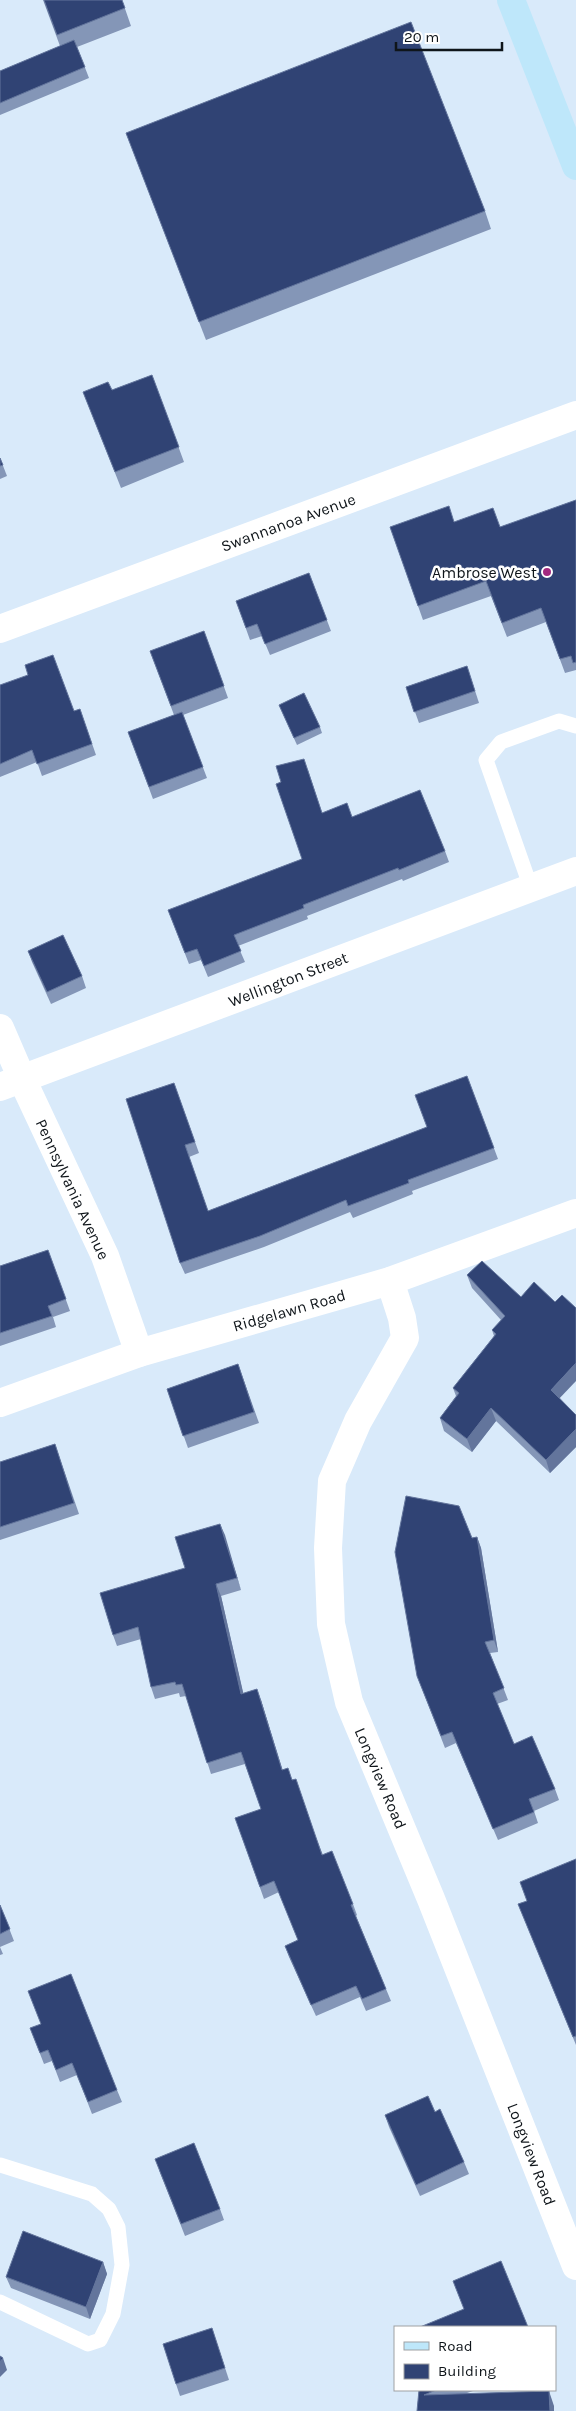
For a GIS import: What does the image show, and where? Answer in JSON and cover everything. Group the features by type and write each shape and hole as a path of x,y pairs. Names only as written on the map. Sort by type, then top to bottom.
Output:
{"main road":[{"path":"511,0 576,166"}],"street":[{"name":"Swannanoa Avenue","path":"0,629 576,415"},
{"name":"Wellington Street","path":"11,1083 576,872"},
{"name":"Pennsylvania Avenue","path":"0,1028 11,1083 105,1256 139,1353"},
{"name":"Ridgelawn Road","path":"0,1403 139,1353 390,1281 576,1213"},
{"name":"Longview Road","path":"390,1281 402,1318 405,1338 358,1421 332,1481 328,1548 331,1624 349,1702 432,1899 576,2266"}],"lane":[{"path":"531,888 486,760 501,742 559,721 576,726"},
{"path":"0,2165 92,2194 109,2209 118,2227 122,2265 113,2314 100,2340 88,2344 0,2302"}],"building":[{"path":"44,0 122,0 125,8 57,35"},
{"path":"411,22 485,211 199,322 126,133"},
{"path":"74,40 85,67 0,103 0,71"},
{"path":"152,375 179,447 115,472 83,392 108,382 112,390"},
{"path":"576,500 576,662 573,663 571,656 560,659 541,608 502,623 486,581 418,606 390,527 449,506 454,522 493,508 500,527"},
{"path":"309,573 327,620 265,644 257,624 246,628 236,601"},
{"path":"204,631 224,686 171,706 150,651"},
{"path":"53,655 74,711 80,709 92,744 37,764 32,750 0,764 0,685 28,675 25,665"},
{"path":"467,666 475,691 414,712 406,687"},
{"path":"304,693 320,727 294,738 279,705"},
{"path":"182,712 203,767 149,787 128,732"},
{"path":"304,759 322,813 347,803 352,817 420,790 445,851 303,905 304,908 234,935 241,951 204,966 197,949 185,953 168,910 302,859 276,784 281,782 276,766"},
{"path":"63,935 82,976 47,992 28,951"},
{"path":"467,1076 494,1148 408,1180 409,1183 348,1206 346,1200 260,1236 180,1263 126,1099 174,1083 195,1142 185,1145 208,1211 427,1127 415,1095"},
{"path":"48,1250 66,1299 48,1306 52,1316 0,1333 0,1266"},
{"path":"482,1261 521,1297 534,1282 555,1302 562,1295 576,1308 576,1363 551,1390 576,1415 576,1429 546,1460 491,1408 467,1439 440,1418 459,1393 453,1388 496,1334 492,1330 505,1316 467,1275"},
{"path":"238,1364 254,1412 183,1436 167,1389"},
{"path":"55,1444 74,1503 0,1527 0,1462"},
{"path":"406,1496 459,1506 472,1538 477,1537 494,1640 485,1642 504,1688 493,1693 514,1744 532,1736 555,1789 529,1799 534,1812 493,1829 452,1732 441,1736 417,1676 395,1552"},
{"path":"220,1524 237,1578 216,1584 241,1694 257,1689 282,1770 288,1768 292,1780 296,1779 322,1855 332,1851 353,1904 351,1905 386,1989 362,1999 356,1986 311,2005 285,1946 298,1940 274,1881 260,1887 235,1818 261,1809 241,1752 207,1763 182,1684 176,1685 175,1682 151,1687 138,1627 113,1635 100,1593 185,1568 175,1537"},
{"path":"576,1859 576,2036 573,2037 518,1904 527,1901 520,1882"},
{"path":"0,1905 10,1929 0,1934"},
{"path":"71,1974 117,2090 88,2102 72,2063 56,2070 48,2050 40,2053 30,2028 41,2024 28,1991"},
{"path":"428,2096 435,2112 440,2109 464,2162 416,2185 385,2115"},
{"path":"194,2143 220,2209 181,2224 155,2159"},
{"path":"23,2231 103,2262 86,2307 6,2277"},
{"path":"501,2261 528,2326 422,2326 464,2309 453,2281"},
{"path":"212,2328 225,2368 176,2384 163,2344"},
{"path":"419,2391 434,2391 424,2395 549,2391 550,2411 417,2411"}],"place":[{"name":"Ambrose West","path":"547,572"}]}
